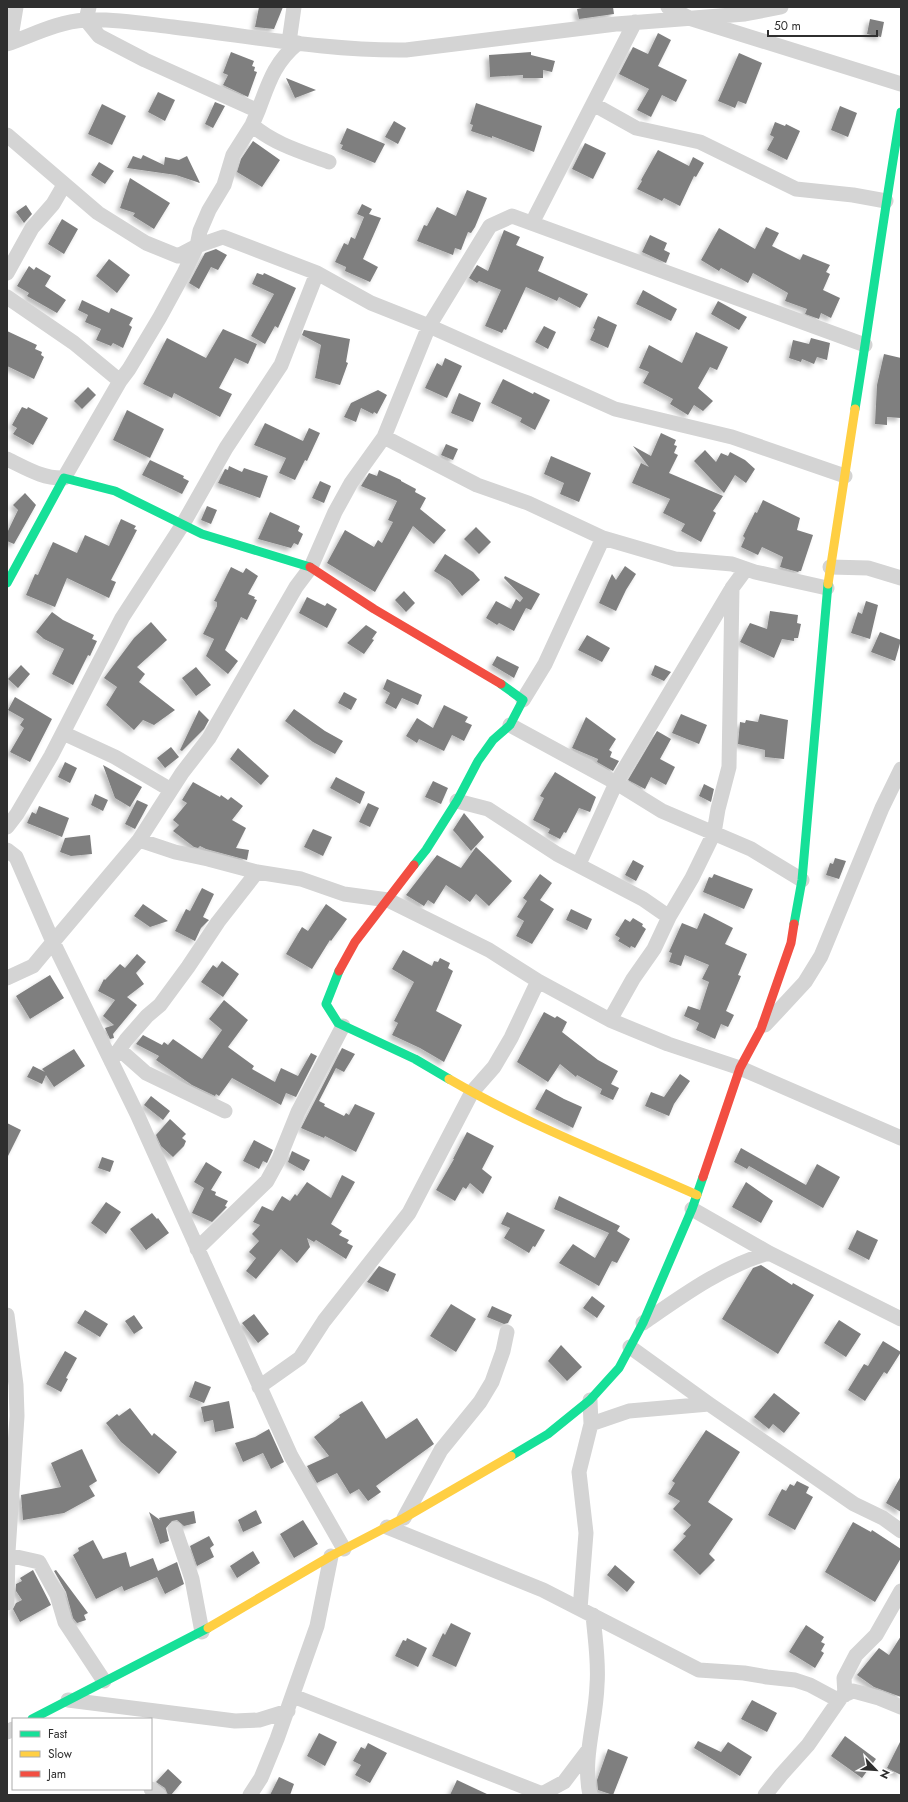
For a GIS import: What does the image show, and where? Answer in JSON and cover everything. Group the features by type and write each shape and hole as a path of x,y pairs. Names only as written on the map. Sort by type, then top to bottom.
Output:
{"street":[{"path":"8,43 16,7"},
{"path":"7,583 64,478 120,381 129,369 160,317 197,246 204,221 227,176 233,155 255,118 274,70 294,42 294,7"},
{"path":"668,7 690,18 901,84"},
{"path":"8,43 88,14 131,23 294,42 370,50 406,50 635,22 745,14 781,7"},
{"path":"88,14 99,36 255,118 262,134 282,145 330,162"},
{"path":"532,223 635,22"},
{"path":"593,104 636,128 700,142 796,189 853,195 886,201"},
{"path":"34,1718 202,1632 337,1552 404,1518 490,1469 548,1434 590,1400 619,1368 643,1323 694,1202 740,1068 761,1029 791,944 802,880 827,588 866,345 886,201 896,170 901,112"},
{"path":"7,135 98,213 146,243 178,256 197,246 223,237 317,273 371,303 429,326 615,409 732,437 845,476"},
{"path":"7,273 32,228 53,204 64,185"},
{"path":"7,978 33,966 139,840 182,773 209,738 296,587 311,567 335,512 348,489 384,437 429,326 490,226 512,216 866,345"},
{"path":"7,827 21,807 63,733 122,618 183,524 226,448 281,365 317,273"},
{"path":"7,297 74,343 120,381"},
{"path":"384,437 477,485 528,503 603,538 675,559 732,564 746,569 827,588"},
{"path":"7,459 42,476 64,478 115,491 202,534 311,567 374,609 506,686 523,700"},
{"path":"603,538 545,664 523,700 510,726 489,745 471,772 457,801 426,850 355,942 339,972 326,1004 338,1023 343,1026 415,1059 472,1092 577,1144 628,1164 694,1202 769,1253 901,1319"},
{"path":"830,567 868,568 901,578"},
{"path":"578,864 616,783 732,588 746,569"},
{"path":"610,1020 633,979 654,949 669,917 692,878 714,833 718,809 729,767 732,588"},
{"path":"510,726 616,783 662,811 751,849 802,880"},
{"path":"63,733 115,757 172,790"},
{"path":"761,1029 812,972 821,956 882,808 901,769"},
{"path":"457,801 488,809 557,854 643,899 669,917"},
{"path":"139,840 175,852 257,872 301,879 344,894 388,900 489,950 538,981 610,1020 668,1044 740,1068 901,1138"},
{"path":"7,850 16,857 53,942 115,1056 137,1114 197,1249 291,1456 337,1552 317,1626 288,1711 261,1778 250,1795"},
{"path":"115,1056 147,1016 160,1005 218,922 257,872"},
{"path":"260,1386 300,1358 324,1321 409,1214 472,1092 494,1067 538,981"},
{"path":"197,1249 267,1181 279,1158 298,1112 343,1026"},
{"path":"115,1056 146,1073 225,1111"},
{"path":"643,1323 688,1292 733,1266 769,1253"},
{"path":"7,1315 16,1385 17,1416 8,1555 7,1603"},
{"path":"404,1518 441,1450 480,1402 492,1382 503,1351 507,1332"},
{"path":"630,1347 709,1404 854,1504 883,1518 901,1531"},
{"path":"590,1400 591,1424 579,1472 586,1533 587,1612 597,1654 597,1686 587,1759 590,1795"},
{"path":"591,1424 629,1411 709,1404"},
{"path":"387,1527 513,1577 587,1612 699,1670 744,1673 767,1678 795,1680 841,1698"},
{"path":"176,1529 192,1579 202,1632"},
{"path":"8,1555 38,1562 57,1595 65,1622 104,1681"},
{"path":"841,1698 844,1678 856,1655 876,1635 901,1591"},
{"path":"766,1795 780,1775 808,1745 841,1698 853,1691 879,1698 901,1707"},
{"path":"293,1696 542,1795 564,1782 589,1748"},
{"path":"68,1700 235,1721 259,1720 288,1711"}],"building":[{"path":"259,7 283,7 274,29 255,27"},
{"path":"587,7 613,7 614,14 579,19 577,9"},
{"path":"870,19 884,22 881,37 867,34"},
{"path":"658,33 671,40 658,66 687,80 676,102 662,95 651,117 637,110 649,89 619,74 633,47 648,54"},
{"path":"231,52 254,61 252,66 255,67 254,71 257,72 248,97 223,85 228,75 223,73"},
{"path":"531,52 531,55 555,61 552,72 543,70 543,78 523,78 523,75 490,77 489,55"},
{"path":"739,53 762,63 746,104 738,101 735,108 718,101"},
{"path":"286,78 316,90 295,98"},
{"path":"158,92 175,100 165,121 148,112"},
{"path":"215,102 225,106 213,128 205,124"},
{"path":"476,103 542,126 534,152 492,136 492,138 471,131 473,125 470,124"},
{"path":"102,104 126,116 112,145 88,134"},
{"path":"840,106 857,113 848,137 831,130"},
{"path":"394,121 406,128 398,144 385,137"},
{"path":"775,122 785,126 786,124 800,131 787,160 767,150 774,137 770,135"},
{"path":"347,128 385,144 375,163 341,149 343,145 340,144"},
{"path":"253,141 280,160 262,187 237,172 241,159"},
{"path":"585,143 606,153 593,179 572,169"},
{"path":"658,150 689,166 693,157 704,163 696,177 694,176 680,206 664,198 662,201 637,189"},
{"path":"143,155 164,165 165,157 179,160 187,156 200,183 176,175 127,168 133,156 141,159"},
{"path":"99,162 114,171 105,184 91,175"},
{"path":"130,178 170,203 154,229 133,216 135,213 120,208"},
{"path":"467,190 487,198 475,227 471,233 468,232 461,250 455,248 453,255 417,241 424,225 427,226 437,207 456,216"},
{"path":"362,204 372,209 369,214 381,218 363,259 378,267 370,282 345,271 346,267 335,262 344,243 348,245 351,237 355,239 364,217 357,214"},
{"path":"26,205 32,214 24,223 16,212"},
{"path":"62,219 78,229 64,254 48,244"},
{"path":"766,227 779,233 772,246 800,260 803,254 830,265 826,272 830,274 823,290 840,298 831,318 821,313 819,319 805,314 807,309 785,301 788,293 753,273 748,283 721,268 719,271 701,260 719,228 755,249"},
{"path":"504,230 520,237 516,245 544,257 538,271 588,294 580,308 559,297 557,301 526,287 506,330 504,329 502,333 485,326 501,290 479,281 477,283 469,278 477,265 488,271"},
{"path":"650,235 667,243 664,250 670,253 666,263 642,252"},
{"path":"216,249 227,255 218,270 211,267 199,289 189,283 205,253"},
{"path":"109,259 130,275 117,293 96,276"},
{"path":"29,266 34,270 36,267 51,276 45,286 66,300 57,313 27,296 29,293 17,286"},
{"path":"257,273 263,275 264,273 296,288 278,328 275,326 265,344 251,336 274,294 252,284"},
{"path":"643,290 677,309 671,321 636,304"},
{"path":"82,300 109,313 111,308 133,318 129,325 132,327 123,348 113,343 111,346 96,340 101,329 85,322 88,315 78,310"},
{"path":"718,301 747,317 739,330 711,314"},
{"path":"598,316 617,325 608,348 590,340 595,329 593,328"},
{"path":"544,326 556,332 548,349 535,342"},
{"path":"223,329 257,344 248,364 235,358 219,388 232,394 220,417 174,393 172,398 143,384 167,338 206,358"},
{"path":"304,330 350,339 346,362 348,363 340,385 315,378 321,345 302,335"},
{"path":"7,331 37,345 35,349 42,352 41,355 44,357 34,379 7,366"},
{"path":"696,332 728,347 717,370 710,367 698,388 713,401 703,411 694,405 688,415 670,404 673,399 643,383 649,372 639,368 649,345 682,363"},
{"path":"811,338 830,343 827,360 817,357 814,364 802,359 801,362 789,358 793,340 809,344"},
{"path":"884,354 901,358 901,418 887,417 887,425 875,424 877,385"},
{"path":"445,358 462,366 447,398 425,388 437,363 442,366"},
{"path":"503,379 533,394 534,392 550,400 535,430 520,422 522,418 491,403"},
{"path":"88,387 96,395 82,409 74,401"},
{"path":"378,390 387,395 377,414 374,412 373,414 361,408 356,422 344,417 351,403"},
{"path":"459,393 481,403 473,422 451,413"},
{"path":"22,407 27,409 28,407 48,418 33,445 13,434 17,428 12,425"},
{"path":"127,410 164,429 150,458 113,440"},
{"path":"265,423 303,441 309,428 320,433 307,461 305,460 295,480 279,473 286,458 254,445"},
{"path":"661,433 676,440 674,445 677,446 674,453 678,455 669,473 723,496 713,511 716,513 701,542 681,531 685,524 663,513 670,499 632,483 641,463 649,467 633,446 651,456"},
{"path":"446,444 458,449 453,460 441,455"},
{"path":"705,450 716,462 721,453 728,456 730,452 745,460 755,469 746,483 735,475 724,493 694,461"},
{"path":"551,456 591,473 579,502 560,494 564,483 544,474"},
{"path":"150,460 184,476 183,478 189,481 182,494 142,475"},
{"path":"229,466 242,472 244,468 268,476 260,498 218,483 225,469 228,470"},
{"path":"379,470 416,489 415,492 426,498 420,509 446,530 434,544 413,526 375,592 327,563 345,530 374,547 378,540 382,543 393,522 388,520 397,501 361,486 369,473 377,476"},
{"path":"320,481 331,486 324,503 312,498"},
{"path":"25,493 36,505 14,544 7,541 7,533 18,510 13,505"},
{"path":"763,500 800,518 797,530 813,535 801,571 798,572 780,567 783,557 762,547 758,555 741,547 745,538 743,536"},
{"path":"207,506 217,510 211,524 201,520"},
{"path":"270,512 300,526 298,531 303,534 298,545 294,543 291,548 258,539"},
{"path":"121,519 136,526 134,529 137,530 111,580 116,582 109,598 67,578 55,607 26,595 35,574 38,575 53,542 77,553 85,535 109,546"},
{"path":"476,527 491,542 479,554 464,539"},
{"path":"445,554 473,572 480,580 462,596 450,581 434,571"},
{"path":"625,566 636,574 616,611 599,603 612,574 616,580"},
{"path":"231,567 243,573 246,568 258,576 248,594 255,597 254,599 257,600 247,620 241,617 225,650 238,661 228,674 206,656 214,639 203,634 217,606 217,602 214,601"},
{"path":"505,576 540,594 531,610 526,608 514,631 499,623 497,625 486,618 496,601 511,609 516,599 520,602 523,598 504,578"},
{"path":"404,591 415,603 406,612 395,600"},
{"path":"307,597 325,606 327,603 337,609 327,628 299,613"},
{"path":"866,601 878,605 870,639 851,633 858,612 862,614"},
{"path":"770,611 798,615 797,623 801,624 798,638 794,638 794,641 782,639 774,658 740,642 750,623 767,629"},
{"path":"52,612 63,620 94,635 92,639 97,641 73,685 52,674 64,649 44,639 36,632"},
{"path":"151,622 167,640 137,667 145,674 139,682 175,710 154,725 143,720 134,730 106,705 117,687 104,678 134,638"},
{"path":"366,625 377,632 372,639 374,640 364,654 347,643"},
{"path":"880,632 901,640 895,661 871,652"},
{"path":"587,635 610,648 602,662 578,650"},
{"path":"497,656 519,667 514,678 492,665"},
{"path":"21,665 30,674 18,688 8,679"},
{"path":"655,665 671,672 664,681 651,675"},
{"path":"196,667 211,685 196,696 182,678"},
{"path":"387,679 422,695 418,705 402,698 396,709 385,703 390,693 383,689"},
{"path":"344,692 357,699 351,710 338,703"},
{"path":"15,697 52,719 30,762 10,752 24,728 20,725 24,719 8,710"},
{"path":"444,705 468,717 465,722 472,725 464,741 452,735 444,751 419,739 417,743 406,736 417,718 433,728"},
{"path":"294,709 325,731 343,741 335,754 313,742 285,721"},
{"path":"199,710 209,720 204,729 182,751 180,750"},
{"path":"681,714 707,725 699,744 672,733"},
{"path":"760,714 788,720 784,759 765,757 765,750 738,744 740,722 745,723 746,720 758,722"},
{"path":"586,717 616,739 609,750 612,752 610,757 619,761 613,771 597,762 598,759 572,748"},
{"path":"657,731 671,739 660,759 675,767 666,785 651,777 645,789 628,780"},
{"path":"171,747 179,757 165,768 157,758"},
{"path":"238,748 269,776 261,785 230,759"},
{"path":"65,762 77,768 70,783 58,777"},
{"path":"103,765 142,787 130,807 115,798"},
{"path":"555,772 596,797 590,812 579,808 566,833 564,832 560,839 548,833 550,829 533,820 544,798 540,796"},
{"path":"336,777 365,792 360,804 330,788"},
{"path":"433,781 448,788 441,804 425,797"},
{"path":"193,782 220,797 221,795 228,800 231,797 243,806 232,820 246,828 236,848 249,850 247,860 200,846 198,848 194,847 173,831 179,825 173,820 187,803 182,800"},
{"path":"704,784 714,789 711,802 699,796"},
{"path":"95,794 108,800 103,811 91,805"},
{"path":"137,800 148,805 135,829 125,824"},
{"path":"368,803 379,808 370,827 359,822"},
{"path":"39,806 69,818 62,837 27,823 32,812 36,814"},
{"path":"464,813 484,837 471,851 453,830"},
{"path":"313,829 332,837 323,856 304,847"},
{"path":"90,835 92,854 71,856 60,852 65,838"},
{"path":"476,847 512,881 489,906 476,894 470,902 446,885 434,904 428,900 424,906 406,895 437,855 461,868"},
{"path":"835,858 846,861 839,879 826,875 830,863 833,864"},
{"path":"633,860 644,866 636,881 625,875"},
{"path":"540,874 552,883 540,900 554,909 532,944 516,936 524,921 517,917 527,901 523,898"},
{"path":"714,874 753,889 744,909 703,892 709,877 712,878"},
{"path":"202,888 214,894 203,917 209,920 201,928 195,941 175,931 186,909 190,911"},
{"path":"143,904 168,921 150,927 134,916"},
{"path":"326,904 347,919 331,941 330,940 312,969 286,954 302,927 308,931"},
{"path":"571,909 592,919 587,930 566,920"},
{"path":"704,913 733,928 725,944 747,954 738,975 741,976 726,1011 734,1015 728,1027 721,1024 715,1039 696,1030 699,1023 684,1016 688,1006 700,1010 709,982 702,979 709,965 685,955 681,966 669,962 672,953 669,952 682,923 697,929"},
{"path":"633,918 643,924 642,926 646,929 635,948 631,946 630,948 618,941 620,938 615,935 625,919 630,922"},
{"path":"403,950 432,966 434,961 438,962 440,958 450,963 448,968 453,971 436,1011 462,1025 444,1062 420,1048 392,1035 398,1023 394,1021 414,982 392,969"},
{"path":"137,954 146,962 136,973 144,984 127,997 137,1005 113,1034 114,1038 110,1039 105,1028 114,1025 103,1016 115,1000 98,991 104,979 105,980 120,964 125,968"},
{"path":"222,961 239,974 223,997 201,982 213,965 217,968"},
{"path":"50,975 64,998 30,1019 16,996"},
{"path":"224,1000 248,1020 228,1047 254,1066 252,1069 275,1082 281,1068 298,1076 311,1053 317,1056 296,1097 286,1093 281,1105 232,1078 219,1096 216,1094 215,1096 192,1085 156,1060 159,1056 136,1044 143,1035 162,1045 164,1042 168,1045 173,1039 202,1059 222,1030 209,1019"},
{"path":"544,1012 555,1018 557,1016 567,1022 562,1032 598,1060 618,1071 611,1084 619,1088 613,1100 600,1094 602,1089 577,1075 576,1077 560,1064 548,1082 517,1062"},
{"path":"342,1048 355,1054 344,1072 336,1068 319,1101 325,1104 324,1106 344,1116 346,1113 349,1115 355,1104 375,1113 356,1152 325,1136 324,1138 301,1128"},
{"path":"74,1049 85,1066 54,1087 46,1075 42,1084 27,1077 33,1066 45,1072 42,1069"},
{"path":"680,1074 690,1081 674,1104 669,1116 645,1106 651,1092 664,1097"},
{"path":"546,1089 582,1107 573,1128 535,1109"},
{"path":"151,1096 170,1111 163,1120 144,1105"},
{"path":"170,1119 186,1134 182,1138 186,1141 184,1146 173,1157 161,1146 156,1135"},
{"path":"7,1123 21,1130 7,1158"},
{"path":"467,1132 494,1146 482,1169 492,1177 483,1194 470,1183 466,1189 463,1187 455,1201 436,1190 454,1159"},
{"path":"254,1140 273,1150 267,1163 263,1161 259,1169 243,1161"},
{"path":"741,1148 806,1185 817,1164 840,1177 823,1208 749,1166 747,1169 734,1162"},
{"path":"292,1151 310,1160 304,1171 288,1162"},
{"path":"102,1157 114,1161 110,1172 98,1168"},
{"path":"206,1162 222,1172 211,1190 216,1192 215,1195 228,1201 225,1206 227,1207 212,1222 192,1213 204,1188 194,1182"},
{"path":"342,1175 355,1182 331,1224 342,1231 339,1235 349,1240 347,1243 353,1246 346,1259 316,1240 314,1242 307,1238 310,1247 297,1263 281,1249 256,1279 246,1271 256,1258 249,1252 259,1241 252,1234 260,1225 253,1222 262,1206 273,1211 282,1196 290,1201 295,1194 297,1196 307,1182 331,1198"},
{"path":"746,1182 773,1201 761,1223 732,1207"},
{"path":"559,1196 620,1226 617,1231 630,1239 617,1263 612,1261 599,1286 559,1263 573,1244 595,1258 609,1233 554,1209"},
{"path":"106,1202 121,1212 106,1234 91,1223"},
{"path":"507,1212 545,1230 535,1247 533,1246 529,1253 504,1238 510,1228 501,1224"},
{"path":"152,1213 157,1219 158,1218 169,1233 146,1250 130,1229"},
{"path":"857,1230 878,1240 869,1260 848,1249"},
{"path":"761,1265 792,1285 793,1283 814,1295 778,1354 722,1319 753,1268"},
{"path":"379,1266 396,1274 388,1292 367,1282"},
{"path":"592,1296 605,1306 597,1318 583,1308"},
{"path":"451,1304 476,1319 456,1352 430,1336"},
{"path":"492,1306 512,1315 508,1323 504,1324 487,1317"},
{"path":"85,1310 108,1324 100,1337 77,1323"},
{"path":"254,1314 269,1334 258,1343 242,1323"},
{"path":"134,1315 143,1328 134,1334 125,1321"},
{"path":"839,1320 861,1334 846,1357 824,1343"},
{"path":"883,1341 901,1352 887,1374 884,1372 865,1401 848,1390 864,1364 868,1366"},
{"path":"561,1345 582,1367 567,1381 548,1361"},
{"path":"65,1351 77,1358 66,1378 68,1379 61,1392 46,1384"},
{"path":"195,1381 211,1387 204,1403 189,1397"},
{"path":"774,1393 800,1413 784,1433 773,1424 769,1429 754,1417"},
{"path":"229,1401 234,1428 215,1432 213,1420 204,1422 201,1407"},
{"path":"362,1401 386,1439 417,1418 434,1444 376,1486 381,1492 368,1501 359,1489 350,1494 337,1473 317,1483 307,1466 329,1456 314,1437 340,1417 339,1415"},
{"path":"130,1408 152,1436 154,1433 177,1452 159,1474 121,1442 106,1423 117,1414 119,1416"},
{"path":"269,1429 284,1462 271,1469 263,1453 243,1462 235,1443 255,1437"},
{"path":"706,1430 740,1452 708,1502 733,1519 709,1554 715,1560 700,1575 673,1550 686,1536 683,1534 691,1525 673,1509 680,1501 668,1494 675,1483 672,1481"},
{"path":"82,1449 97,1481 89,1486 95,1496 64,1513 23,1520 21,1495 61,1487 51,1463"},
{"path":"901,1476 901,1512 886,1503"},
{"path":"797,1481 809,1487 806,1493 813,1497 795,1530 768,1515 782,1489 786,1491 790,1484 794,1486"},
{"path":"256,1510 262,1523 243,1532 238,1520"},
{"path":"194,1511 196,1523 184,1526 177,1520 172,1521 166,1528 169,1541 160,1544 149,1512 160,1520 159,1518"},
{"path":"303,1520 318,1544 294,1558 280,1534"},
{"path":"853,1522 871,1532 872,1530 901,1549 901,1558 875,1602 825,1572"},
{"path":"209,1536 214,1545 210,1548 214,1557 197,1566 190,1546"},
{"path":"93,1540 103,1559 126,1552 130,1567 153,1558 158,1571 177,1562 184,1584 165,1594 157,1577 124,1591 122,1586 96,1599 73,1555 79,1551 78,1548"},
{"path":"253,1551 260,1563 237,1578 230,1566"},
{"path":"615,1565 635,1582 627,1592 607,1575"},
{"path":"33,1570 51,1605 20,1622 13,1609 16,1603 22,1600 16,1591 16,1584 22,1581 20,1578"},
{"path":"56,1570 88,1613 84,1615 86,1620 77,1623 73,1618 66,1592 54,1571"},
{"path":"451,1623 471,1633 456,1667 432,1656 443,1633 445,1635"},
{"path":"806,1625 824,1637 821,1642 825,1644 821,1651 824,1653 815,1668 789,1652"},
{"path":"901,1636 901,1697 874,1687 857,1675 879,1648 889,1655"},
{"path":"407,1638 427,1648 418,1667 395,1656 403,1640 406,1641"},
{"path":"752,1700 777,1713 767,1732 741,1719"},
{"path":"319,1733 337,1742 325,1766 307,1756"},
{"path":"845,1736 876,1759 862,1778 831,1756"},
{"path":"901,1740 901,1775 887,1768"},
{"path":"698,1741 721,1752 728,1742 752,1757 740,1776 694,1748"},
{"path":"368,1743 387,1753 370,1783 355,1775 361,1765 353,1761 361,1747 365,1749"},
{"path":"608,1749 628,1757 613,1795 598,1790 597,1780"},
{"path":"168,1769 182,1782 171,1795 168,1795 165,1788 156,1782"},
{"path":"279,1777 294,1784 290,1795 270,1795"},
{"path":"457,1780 489,1795 450,1795"}],"traffic: fast":[{"path":"855,409 901,112"},
{"path":"7,583 64,478 115,491 202,534 310,567"},
{"path":"794,924 802,880 828,584"},
{"path":"414,865 426,850 457,801 478,761 493,740 510,725 523,700 501,684"},
{"path":"339,971 326,1004 338,1023 415,1059 449,1079"},
{"path":"511,1456 548,1434 590,1400 619,1368 643,1323 692,1209 703,1177"},
{"path":"34,1718 208,1628"}],"traffic: slow":[{"path":"828,584 855,409"},
{"path":"449,1079 479,1096 540,1126 697,1195"},
{"path":"208,1628 331,1556 404,1518 511,1456"}],"traffic: jam":[{"path":"310,567 374,609 501,684"},
{"path":"339,971 355,942 414,865"},
{"path":"703,1177 740,1068 761,1029 791,943 794,924"}]}
